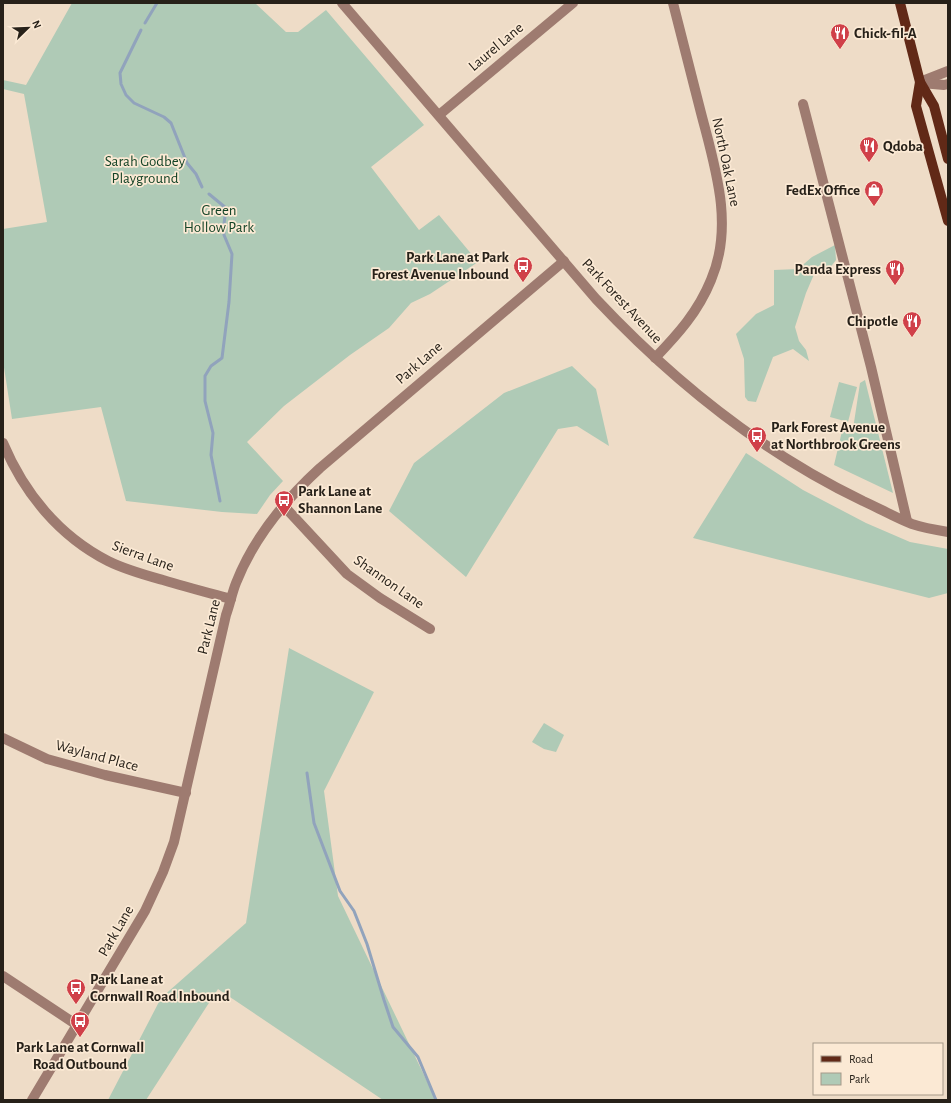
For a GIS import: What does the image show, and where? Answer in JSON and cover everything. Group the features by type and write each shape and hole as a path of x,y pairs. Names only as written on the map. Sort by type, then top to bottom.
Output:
{"main road":[{"path":"900,3 920,82 934,106 948,158"},
{"path":"920,82 916,106 948,221"}],"street":[{"name":"Park Forest Avenue","path":"342,3 615,319 692,391 727,418 785,458 830,485 907,521 931,529 948,532"},
{"name":"Laurel Lane","path":"439,115 573,3"},
{"name":"North Oak Lane","path":"655,358 684,328 702,301 712,279 720,250 722,227 720,190 673,3"},
{"path":"920,82 948,71"},
{"path":"920,82 944,85 948,84"},
{"path":"803,104 871,367 907,521"},
{"name":"Park Lane","path":"32,1100 145,911 163,872 174,842 186,794 226,615 236,583 247,559 265,529 296,490 320,468 564,261"},
{"name":"Sierra Lane","path":"3,443 10,460 27,489 60,528 78,543 109,562 136,572 231,600"},
{"name":"Shannon Lane","path":"283,506 347,574 380,598 430,629"},
{"name":"Wayland Place","path":"3,738 48,759 105,775 186,794"},
{"path":"3,976 77,1025"}],"green space":[{"name":"Green Hollow Park","path":"72,3 255,3 286,32 298,32 326,10 424,125 371,167 419,230 439,215 478,262 430,294 411,303 389,328 350,355 284,406 247,442 283,481 270,495 257,514 222,512 126,501 101,407 12,419 3,361 3,229 47,222 24,94 3,89 3,80 26,85"},
{"path":"835,245 836,260 829,269 815,272 806,293 795,327 799,341 806,350 809,361 793,349 773,357 756,402 748,401 745,397 744,359 736,334 756,314 774,305 774,270 798,269 812,257"},
{"path":"572,366 596,389 609,446 577,426 558,429 466,577 389,511 414,463 504,393"},
{"path":"865,380 893,493 834,465 843,427 853,429 860,383"},
{"path":"839,382 857,387 848,422 830,417"},
{"path":"746,453 803,490 866,523 910,542 948,549 948,593 929,598 693,538"},
{"path":"289,648 374,692 324,791 338,896 436,1100 383,1100 218,989 146,1100 108,1100 161,998 246,923"},
{"path":"544,723 564,735 556,752 544,749 532,742"}],"waterway":[{"path":"145,23 157,3"},
{"path":"141,30 120,73 121,84 126,95 134,103 164,117 171,123 187,163 196,174 202,187"},
{"path":"209,194 226,208 224,235 232,254 229,302 222,358 211,366 205,376 205,401 213,433 211,455 220,501"},
{"path":"307,773 314,823 340,891 354,911 367,944 393,1027 418,1057 436,1100"}],"place":[{"name":"Chick-fil-A","path":"840,50"},
{"name":"Qdoba","path":"869,163"},
{"name":"FedEx Office","path":"874,207"},
{"name":"Park Lane at Park Forest Avenue Inbound","path":"523,283"},
{"name":"Panda Express","path":"895,286"},
{"name":"Chipotle","path":"912,338"},
{"name":"Park Forest Avenue at Northbrook Greens","path":"757,453"},
{"name":"Park Lane at Shannon Lane","path":"284,517"},
{"name":"Park Lane at Cornwall Road Inbound","path":"76,1005"},
{"name":"Park Lane at Cornwall Road Outbound","path":"80,1038"}],"park label":[{"name":"Sarah Godbey Playground","path":"145,170"}]}
